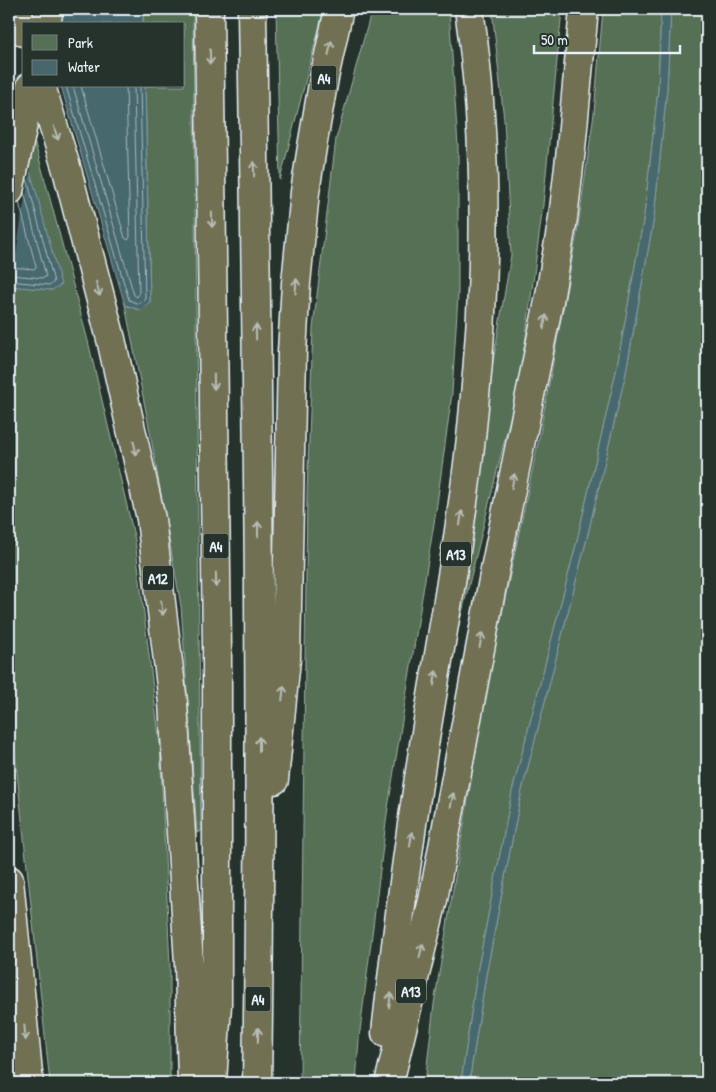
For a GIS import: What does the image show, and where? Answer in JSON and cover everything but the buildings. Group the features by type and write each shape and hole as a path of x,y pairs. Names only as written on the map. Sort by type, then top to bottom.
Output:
{"highway":[{"path":"16,9 22,26"},
{"path":"46,22 49,9"},
{"name":"A4","path":"209,9 217,649 217,1005 212,1083"},
{"name":"A4","path":"252,9 257,378 260,915 257,1083"},
{"name":"A4","path":"260,915 286,659 292,352 299,249 312,147 339,9"},
{"name":"A13","path":"389,1083 433,900 496,564 549,301 563,218 584,9"},
{"name":"A13","path":"382,1083 389,1005 411,837 464,496 480,337 483,203 480,130 470,15"},
{"path":"9,191 31,88"},
{"name":"A12","path":"42,88 68,170 111,339 151,519 173,703 189,964 192,1083"},
{"path":"9,880 29,1083"}],"green space":[{"path":"143,9 193,9 201,831 197,833 181,606 125,305 140,310 150,302 145,88 185,88 185,22 143,22"},
{"path":"276,9 324,9 280,180"},
{"path":"372,9 449,9 458,146 458,295 452,393 436,511 387,814 359,1039 356,1083 300,1083 307,494 313,328 336,139"},
{"path":"492,9 562,9 543,205 521,374 453,649 488,391 511,255 504,120"},
{"path":"603,9 661,9 658,91 644,216 616,372 576,545 512,792 477,973 461,1083 425,1083 434,1004 488,679 538,443 577,233 594,113"},
{"path":"671,9 707,9 707,1083 469,1083 486,975 521,794 585,546 626,372 654,217 667,88"},
{"path":"9,62 38,154 88,341 135,540 160,745 170,966 170,1083 50,1083 9,698 9,317 15,286 52,290 9,104"}],"water":[{"path":"37,9 143,9 143,22 41,22"},
{"path":"661,9 671,9 667,88 654,217 626,372 585,546 521,794 486,975 469,1083 461,1083 477,973 512,792 576,545 616,372 644,216 658,91"},
{"path":"62,88 145,88 150,302 140,310 125,305"},
{"path":"9,104 35,188 61,285 52,290 9,286"}],"pier":[{"path":"9,102 11,103 31,168 11,289 9,288"}]}
